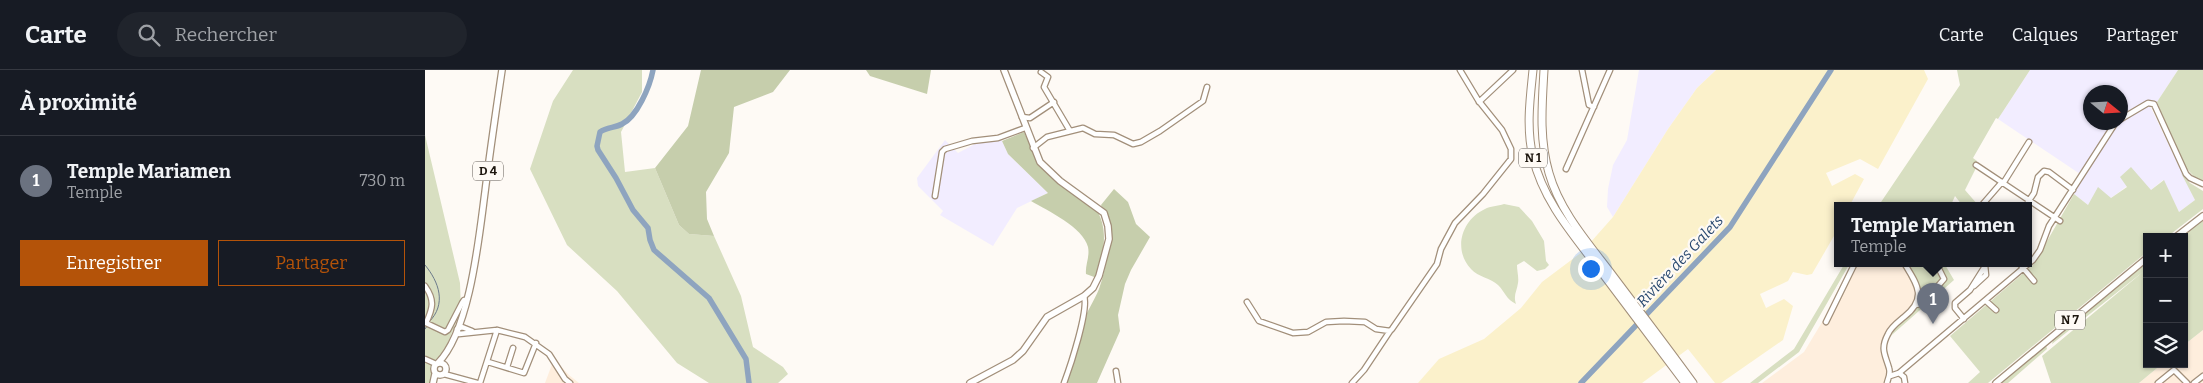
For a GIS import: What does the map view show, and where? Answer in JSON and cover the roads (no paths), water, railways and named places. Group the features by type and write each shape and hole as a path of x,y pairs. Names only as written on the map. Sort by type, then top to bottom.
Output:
{"highway":[{"name":"N 1","path":"1533,70 1529,127 1533,158 1547,196 1693,383"},
{"name":"N 1","path":"1544,70 1542,123 1546,160 1558,197 1576,233 1685,383"}],"main road":[{"name":"D 4","path":"435,383 469,305 502,70"},
{"path":"970,383 1013,360 1023,351 1047,317 1084,296 1096,284 1109,239 1107,218 1102,211 1046,169 1040,162 1025,128 1004,70"},
{"path":"2181,233 2202,217"},
{"name":"N 7","path":"1996,383 2143,261"},
{"name":"D 4","path":"459,330 474,272"}],"street":[{"path":"1352,383 1364,370 1437,264 1441,249 1455,223 1483,194 1511,159 1509,142 1502,130 1479,102 1460,70"},
{"path":"1479,102 1513,70"},
{"path":"1582,70 1586,99 1589,105 1594,107"},
{"path":"1566,169 1610,70"},
{"path":"1041,72 1048,77 1044,87 1070,131"},
{"path":"1033,148 1047,137 1084,128 1095,134 1113,135 1133,144 1141,142 1160,132 1203,101 1207,87"},
{"path":"1021,117 1030,118 1054,102"},
{"path":"2128,115 2148,103 2153,103 2182,166 2190,178 2203,186"},
{"path":"935,196 942,152 945,149 972,141 998,138 1025,128"},
{"path":"2032,261 2037,256 2055,218 2111,130"},
{"path":"1986,202 2003,182 2029,142"},
{"path":"1976,165 2060,221"},
{"path":"2030,200 2034,192 2036,180 2044,171 2049,172 2073,190"},
{"path":"1826,322 1853,267"},
{"path":"1887,383 1889,369 1883,352 1888,334 1916,304 1918,287 1906,267"},
{"path":"1916,304 1923,303 1944,279 1938,267"},
{"path":"1964,319 1954,306 1956,301 1985,278 1984,267"},
{"path":"1889,376 1908,366 2024,269 2034,281"},
{"path":"425,286 432,298 433,305 425,323 445,332 452,324 464,300 467,300"},
{"path":"1064,383 1074,355 1085,306 1084,296"},
{"path":"1078,299 1085,306"},
{"path":"1986,301 1995,310"},
{"path":"1247,302 1259,321 1287,332 1308,332 1326,322 1344,321 1365,322 1376,330 1389,332"},
{"path":"459,330 474,332 497,330 515,333 536,344 554,359 565,379 570,383"},
{"path":"459,330 474,332"},
{"path":"427,361 440,370 478,383 488,362 497,330"},
{"path":"488,362 521,373 525,372 536,344"},
{"path":"507,367 513,348"},
{"path":"1905,383 1904,377 1908,366"},
{"path":"1889,369 1904,377"},
{"path":"2158,383 2174,370 2187,383"},
{"path":"1115,371 1119,383"},
{"path":"2194,383 2203,376"}],"waterway":[{"path":"653,70 646,92 638,108 622,124 600,132 598,150 633,210 648,228 654,250 709,298 746,359 749,383"},
{"name":"Rivière des Galets","path":"1581,383 1730,227 1831,70"},
{"path":"425,265 434,279 439,293 438,308 429,322"}],"place":[{"name":"Temple Mariamen","path":"1933,324"}]}
